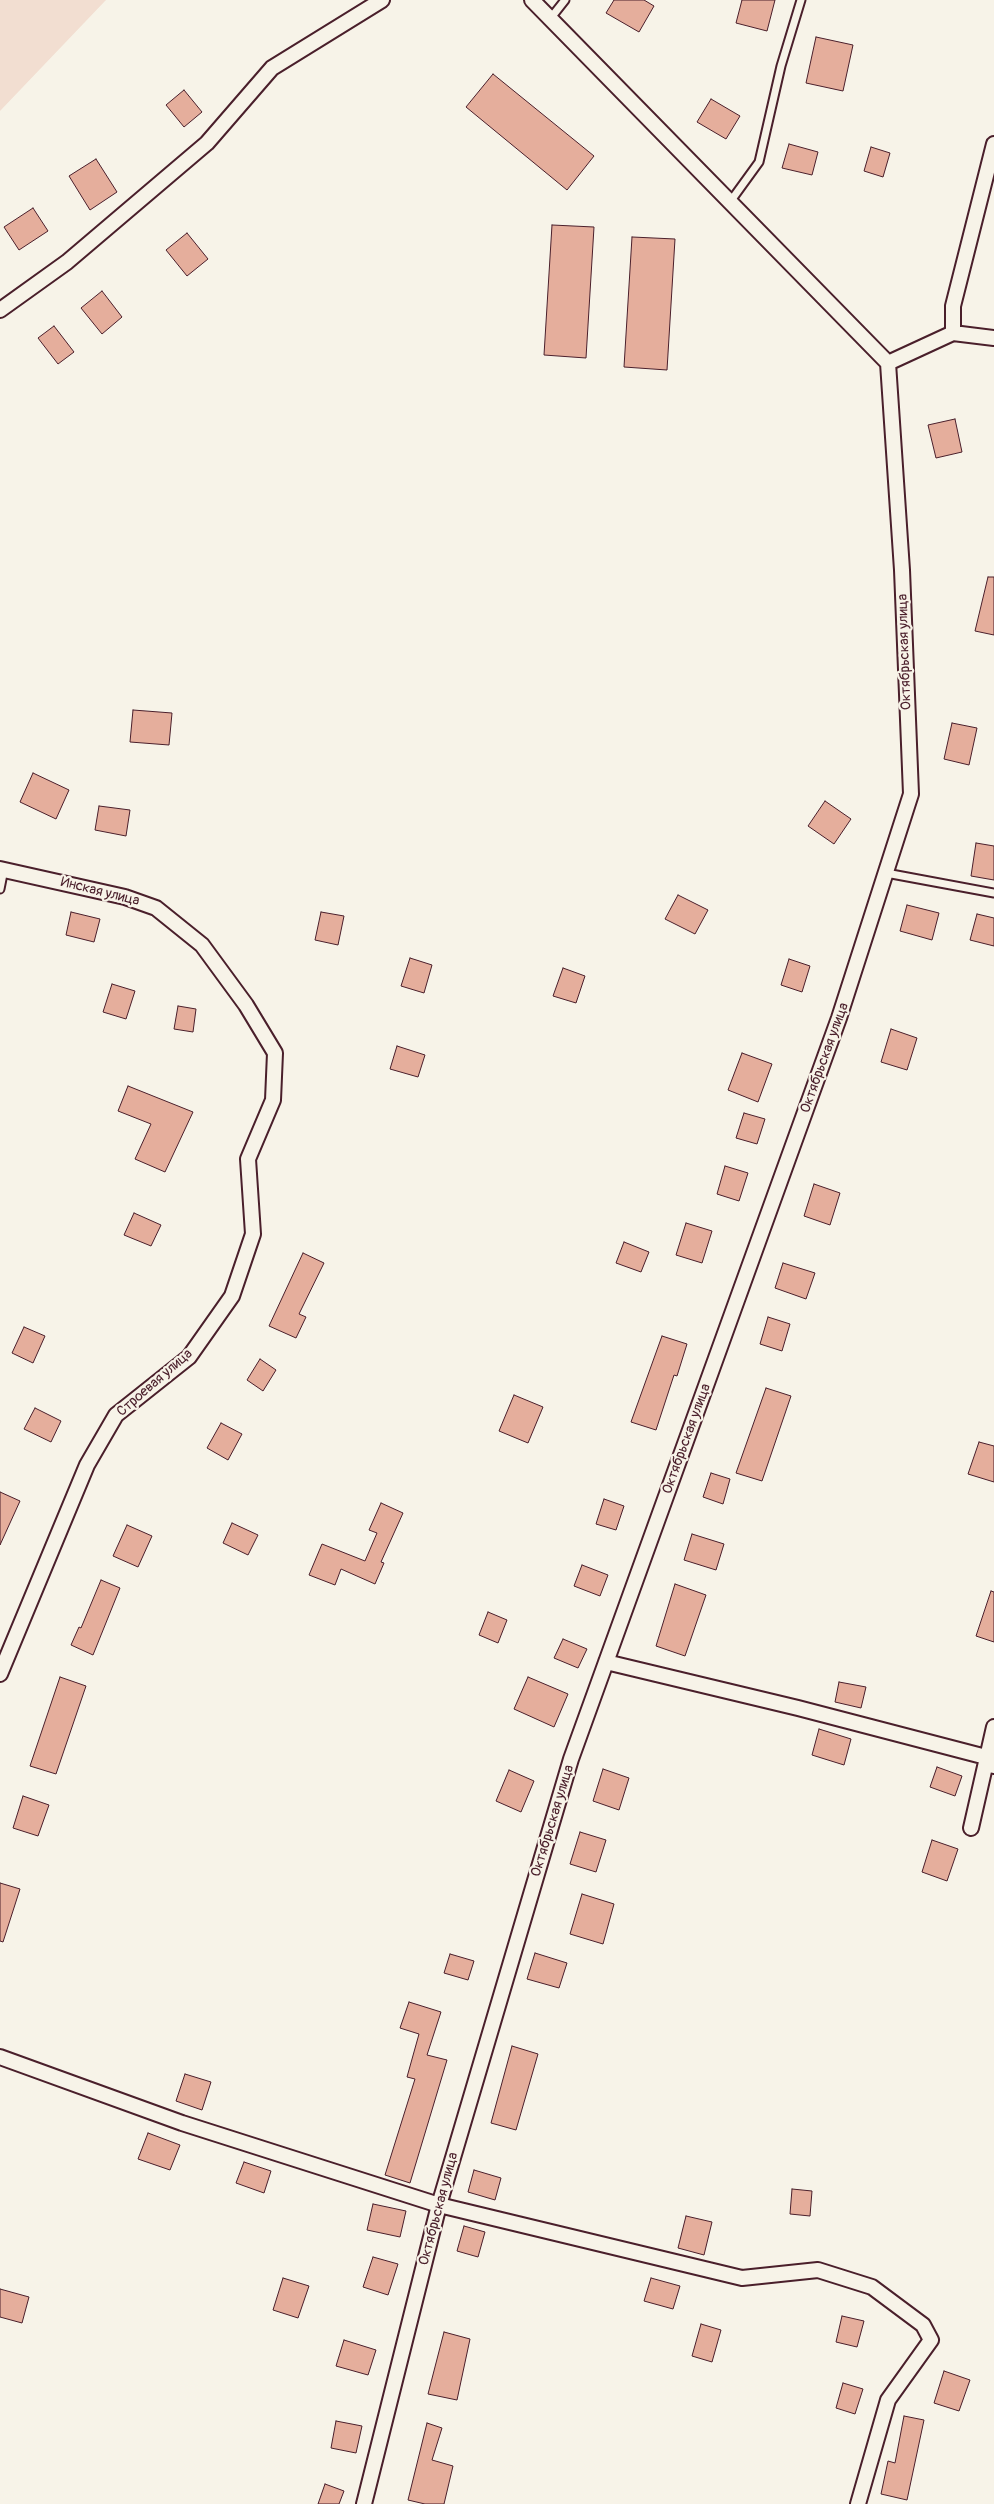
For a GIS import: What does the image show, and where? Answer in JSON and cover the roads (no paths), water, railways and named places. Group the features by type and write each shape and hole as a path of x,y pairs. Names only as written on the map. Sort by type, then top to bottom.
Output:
{"street":[{"path":"0,310 67,262 207,143 272,68 382,0"},
{"path":"532,0 888,363 953,333 994,338"},
{"path":"953,333 953,306 994,144"},
{"name":"Октябрьская улица","path":"364,2504 439,2205 571,1759 839,1018 911,794 902,570 888,363"},
{"name":"Инская улица","path":"2,869 124,897 156,908 202,945 246,1005"},
{"name":"Строевая улица","path":"0,1674 87,1465 116,1416 189,1357 232,1296 254,1234 248,1159 273,1100 275,1053 246,1005"},
{"path":"606,1662 798,1708 990,1762"},
{"path":"971,1828 990,1762 994,1727"},
{"path":"0,2057 182,2123 439,2205 742,2278 818,2270 872,2287 923,2325 931,2340 888,2400 858,2504"}],"lane":[{"path":"550,19 566,0"},
{"path":"730,202 759,162 781,66 800,0"},
{"path":"0,889 2,869"},
{"path":"886,873 994,893"}]}
